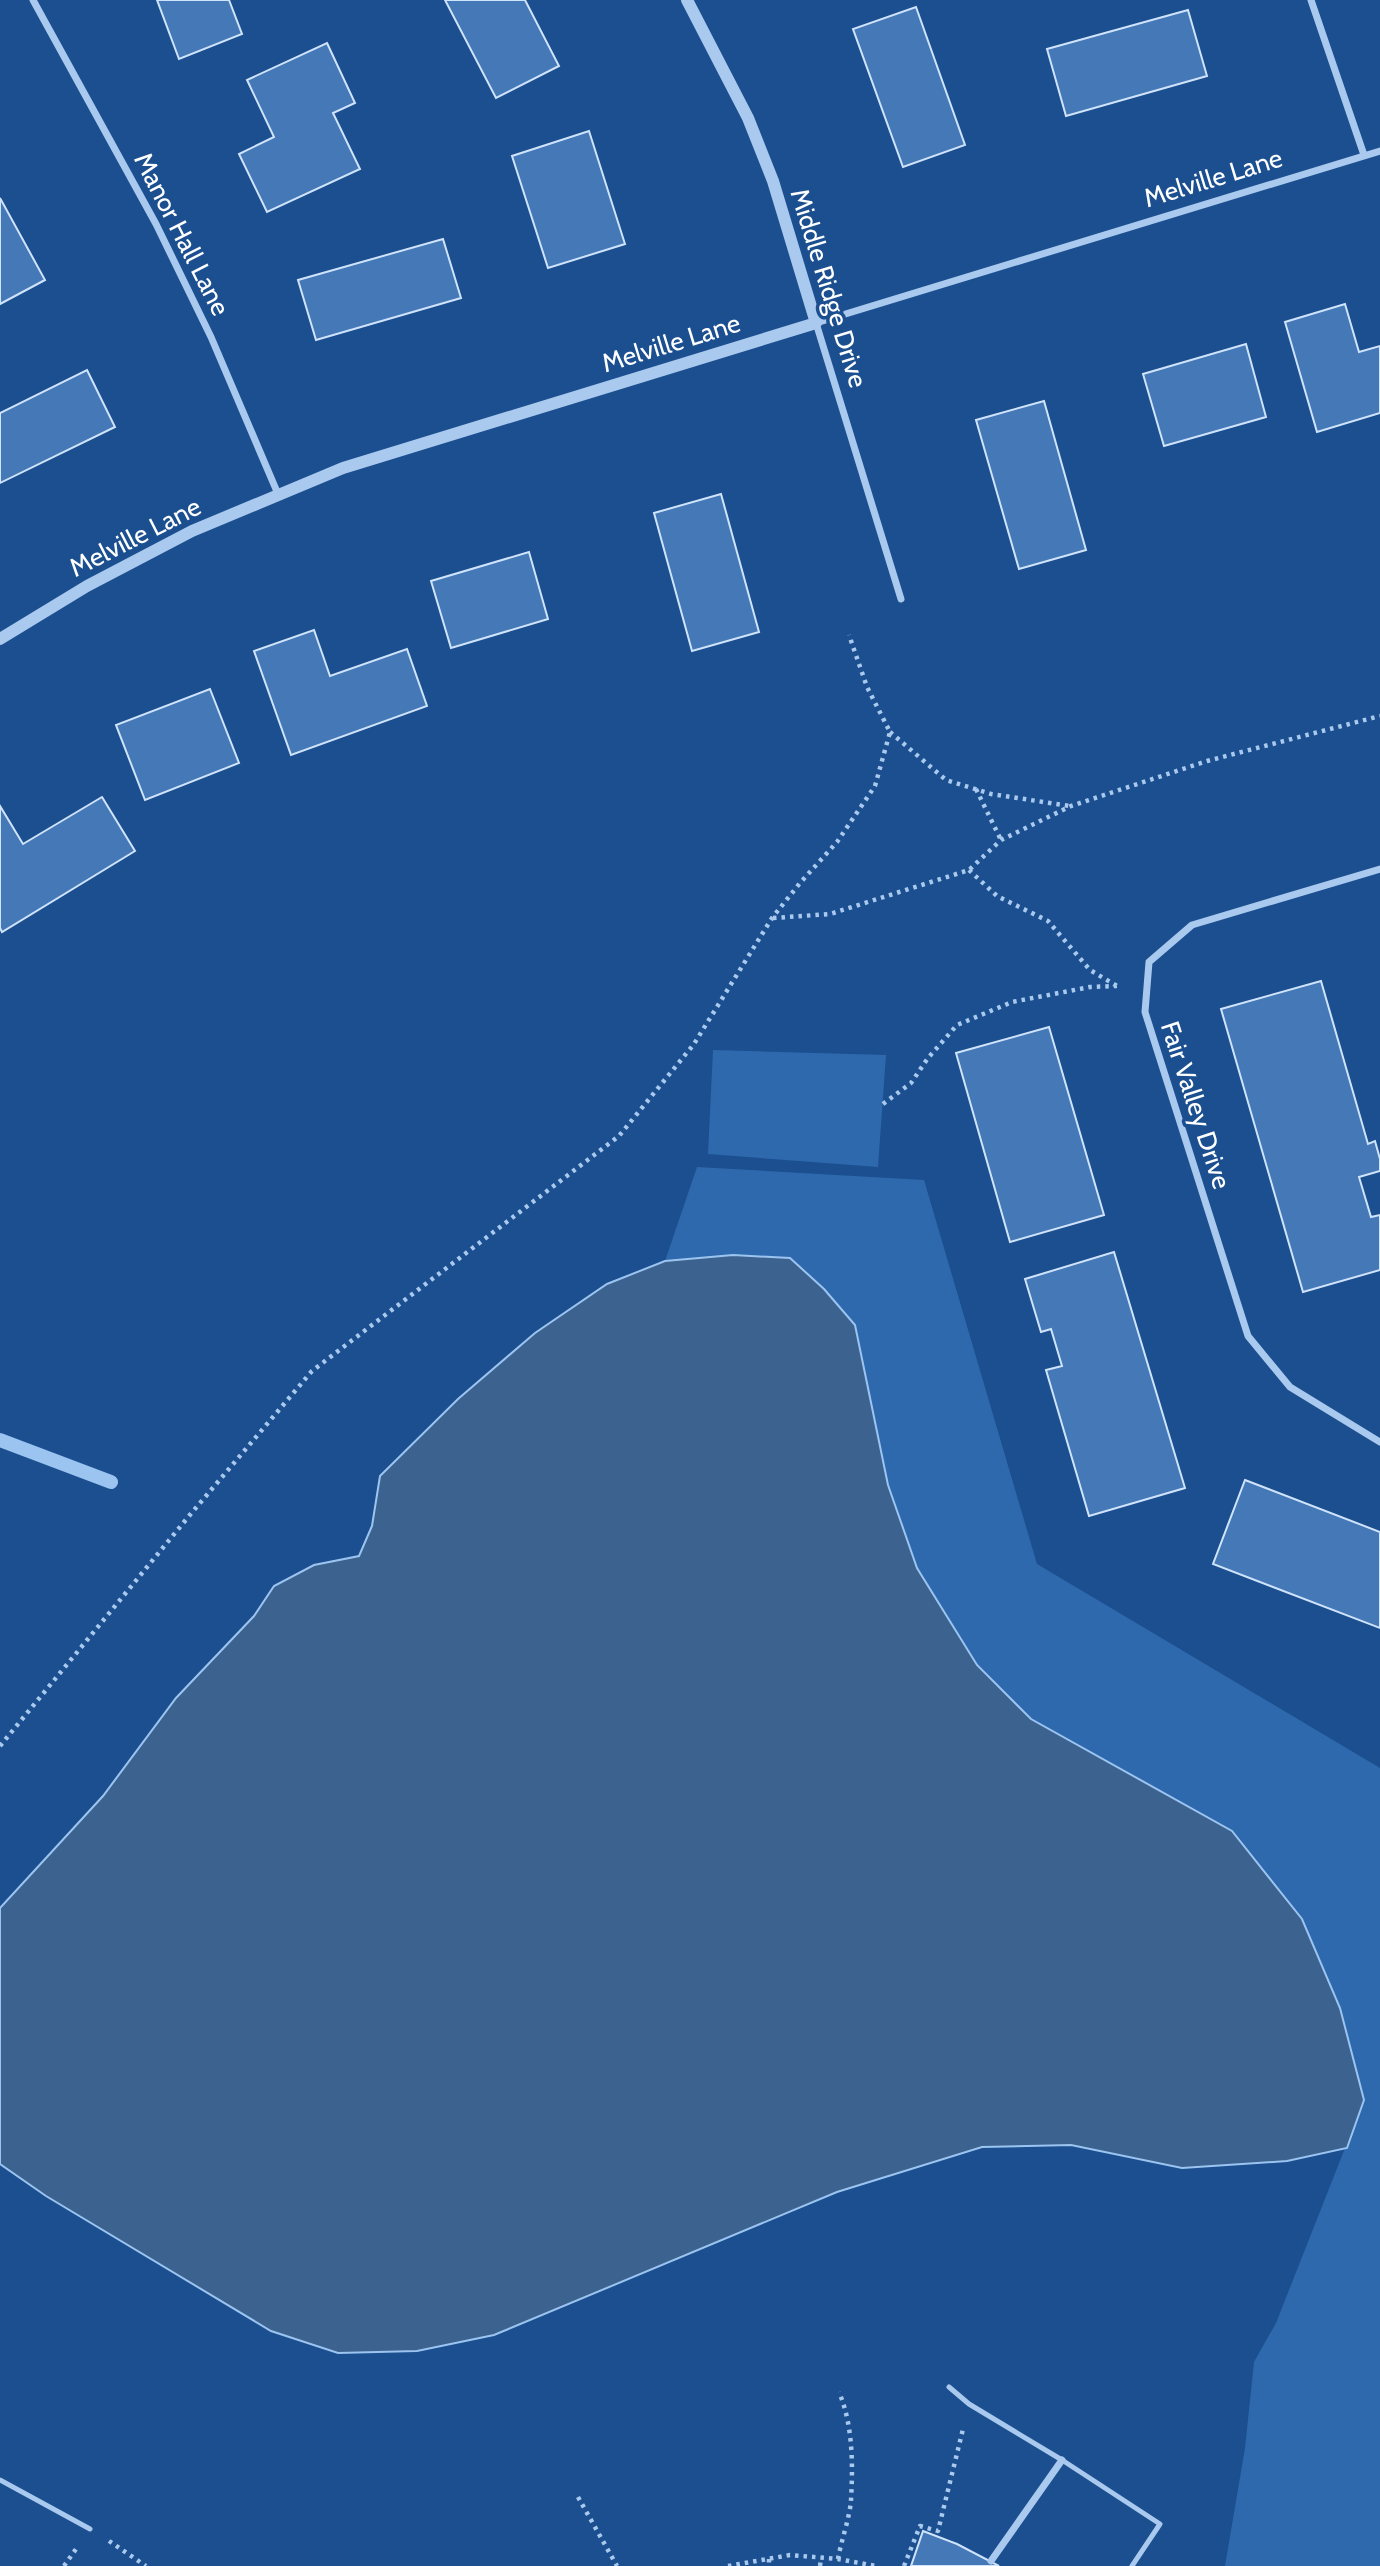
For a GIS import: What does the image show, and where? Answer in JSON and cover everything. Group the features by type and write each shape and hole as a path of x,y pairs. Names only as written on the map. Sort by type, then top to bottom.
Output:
{"street":[{"name":"Manor Hall Lane","path":"33,0 156,224 211,337 278,494"},
{"name":"Middle Ridge Drive","path":"687,0 748,118 768,168 901,599"},
{"path":"1311,0 1364,155"},
{"name":"Melville Lane","path":"0,639 87,586 192,531 343,468 1380,150"},
{"name":"Fair Valley Drive","path":"1380,869 1192,925 1149,962 1144,1012 1248,1336 1290,1387 1380,1442"},
{"path":"991,2561 1062,2460"}],"lane":[{"path":"949,2387 969,2404 1160,2524 1132,2566"},
{"path":"0,2480 90,2529"}],"path":[{"path":"849,635 867,687 890,732 946,780 991,794 1070,806"},
{"path":"772,918 831,914 969,870 1001,840 1070,806 1207,761 1380,716"},
{"path":"0,1746 312,1371 619,1136 694,1044 772,918 837,842 876,786 890,732"},
{"path":"975,788 1001,840"},
{"path":"883,1104 911,1083 928,1058 957,1025 1012,1002 1090,987 1118,986 1090,970 1048,921 997,897 969,870"},
{"path":"838,2559 851,2502 850,2440 846,2410 839,2392"},
{"path":"904,2566 920,2526 938,2531 969,2404"},
{"path":"578,2497 617,2566"},
{"path":"90,2529 146,2566"},
{"path":"728,2566 790,2555 838,2559 876,2566"},
{"path":"820,2566 821,2558"},
{"path":"769,2559 769,2566"}],"shaded area":[{"path":"713,1050 886,1055 878,1167 708,1154"},
{"path":"697,1167 924,1180 1037,1564 1380,1768 1380,2566 1225,2566 1245,2448 1254,2362 1276,2323 1364,2100 1232,1831 1031,1719 977,1665 917,1568 887,1485 665,1261"},
{"path":"733,1255 790,1258 824,1289 855,1325 888,1485 917,1568 977,1665 1031,1719 1232,1831 1302,1919 1340,2008 1364,2100 1347,2148 1287,2161 1182,2168 1071,2145 982,2147 837,2192 494,2335 417,2351 338,2353 271,2331 46,2196 0,2164 0,1908 103,1796 176,1698 254,1616 274,1586 314,1565 359,1556 372,1526 380,1476 458,1399 535,1333 607,1284 665,1261"}],"building":[{"path":"157,0 229,0 242,34 179,59"},
{"path":"445,0 525,0 559,66 496,98"},
{"path":"916,7 965,145 903,167 853,29"},
{"path":"1188,10 1207,76 1066,116 1047,49"},
{"path":"327,43 355,103 333,113 360,169 267,212 239,154 274,137 247,80"},
{"path":"589,131 625,244 548,268 512,156"},
{"path":"0,198 45,280 0,304"},
{"path":"443,239 461,298 316,340 298,280"},
{"path":"1345,304 1359,352 1380,346 1380,413 1317,432 1285,322"},
{"path":"1246,344 1266,417 1164,446 1143,374"},
{"path":"87,370 115,427 0,483 0,413"},
{"path":"1044,401 1086,550 1019,569 976,420"},
{"path":"721,494 759,632 692,651 654,513"},
{"path":"529,552 548,619 451,648 431,581"},
{"path":"314,630 330,676 407,649 427,706 291,755 254,651"},
{"path":"210,689 239,763 145,800 116,725"},
{"path":"102,797 135,851 2,932 0,806 23,844"},
{"path":"1321,981 1368,1144 1375,1141 1380,1159 1380,1171 1359,1177 1371,1217 1380,1215 1380,1270 1303,1292 1221,1009"},
{"path":"1049,1027 1104,1215 1010,1242 956,1053"},
{"path":"1114,1252 1185,1488 1089,1516 1046,1370 1062,1366 1051,1329 1041,1332 1025,1279"},
{"path":"1245,1480 1380,1532 1380,1628 1213,1564"},
{"path":"923,2531 957,2544 999,2566 911,2566"}],"waterway":[{"path":"0,1440 111,1482"}]}
